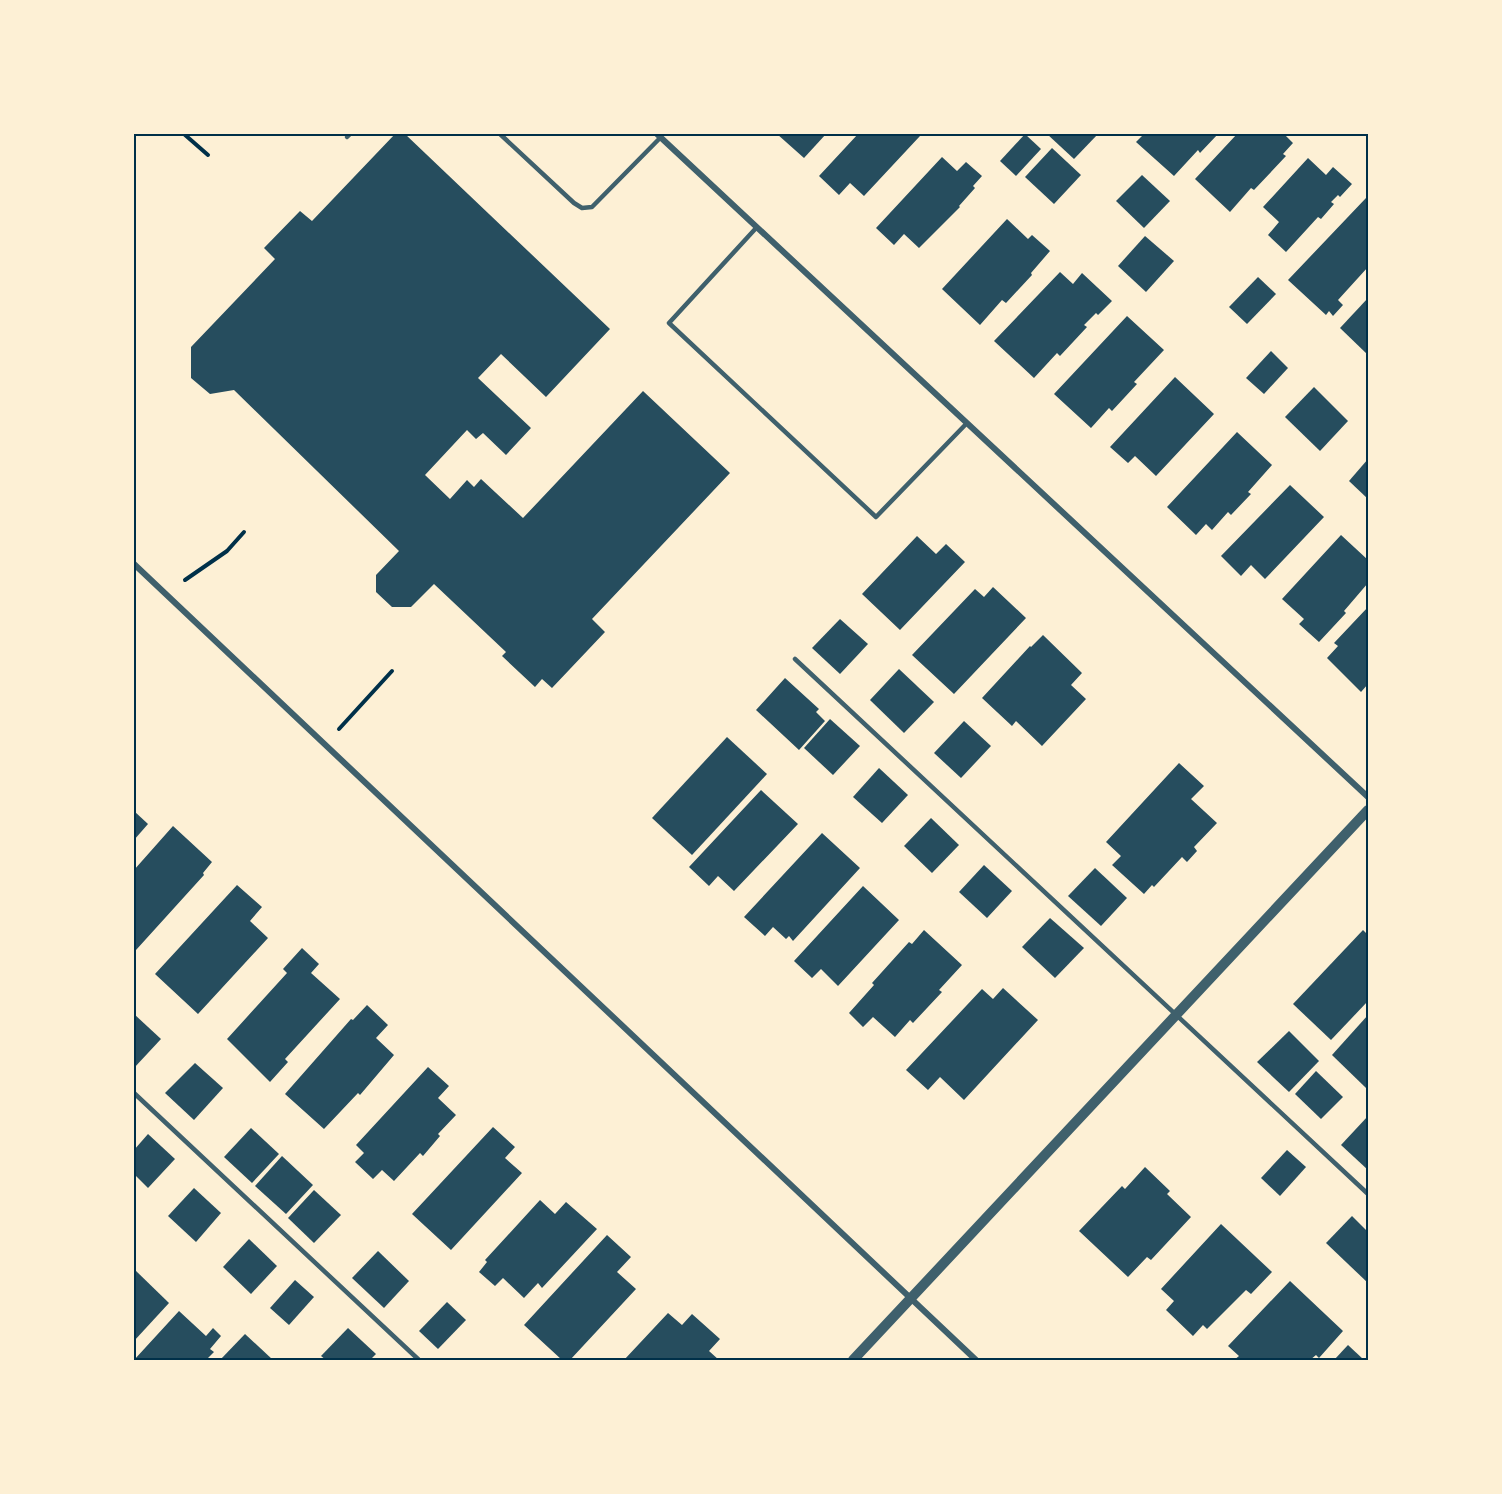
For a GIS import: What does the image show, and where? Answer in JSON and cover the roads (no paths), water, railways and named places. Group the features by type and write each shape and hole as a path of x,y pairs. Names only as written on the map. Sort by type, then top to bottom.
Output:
{"street":[{"path":"659,135 1368,797"},
{"path":"134,564 976,1360"},
{"path":"853,1360 1368,810"}],"lane":[{"path":"500,134 582,208 592,207 659,135"},
{"path":"757,227 669,323 876,517 967,423"},
{"path":"795,659 1178,1014 1368,1194"},
{"path":"134,1093 419,1360"}]}
